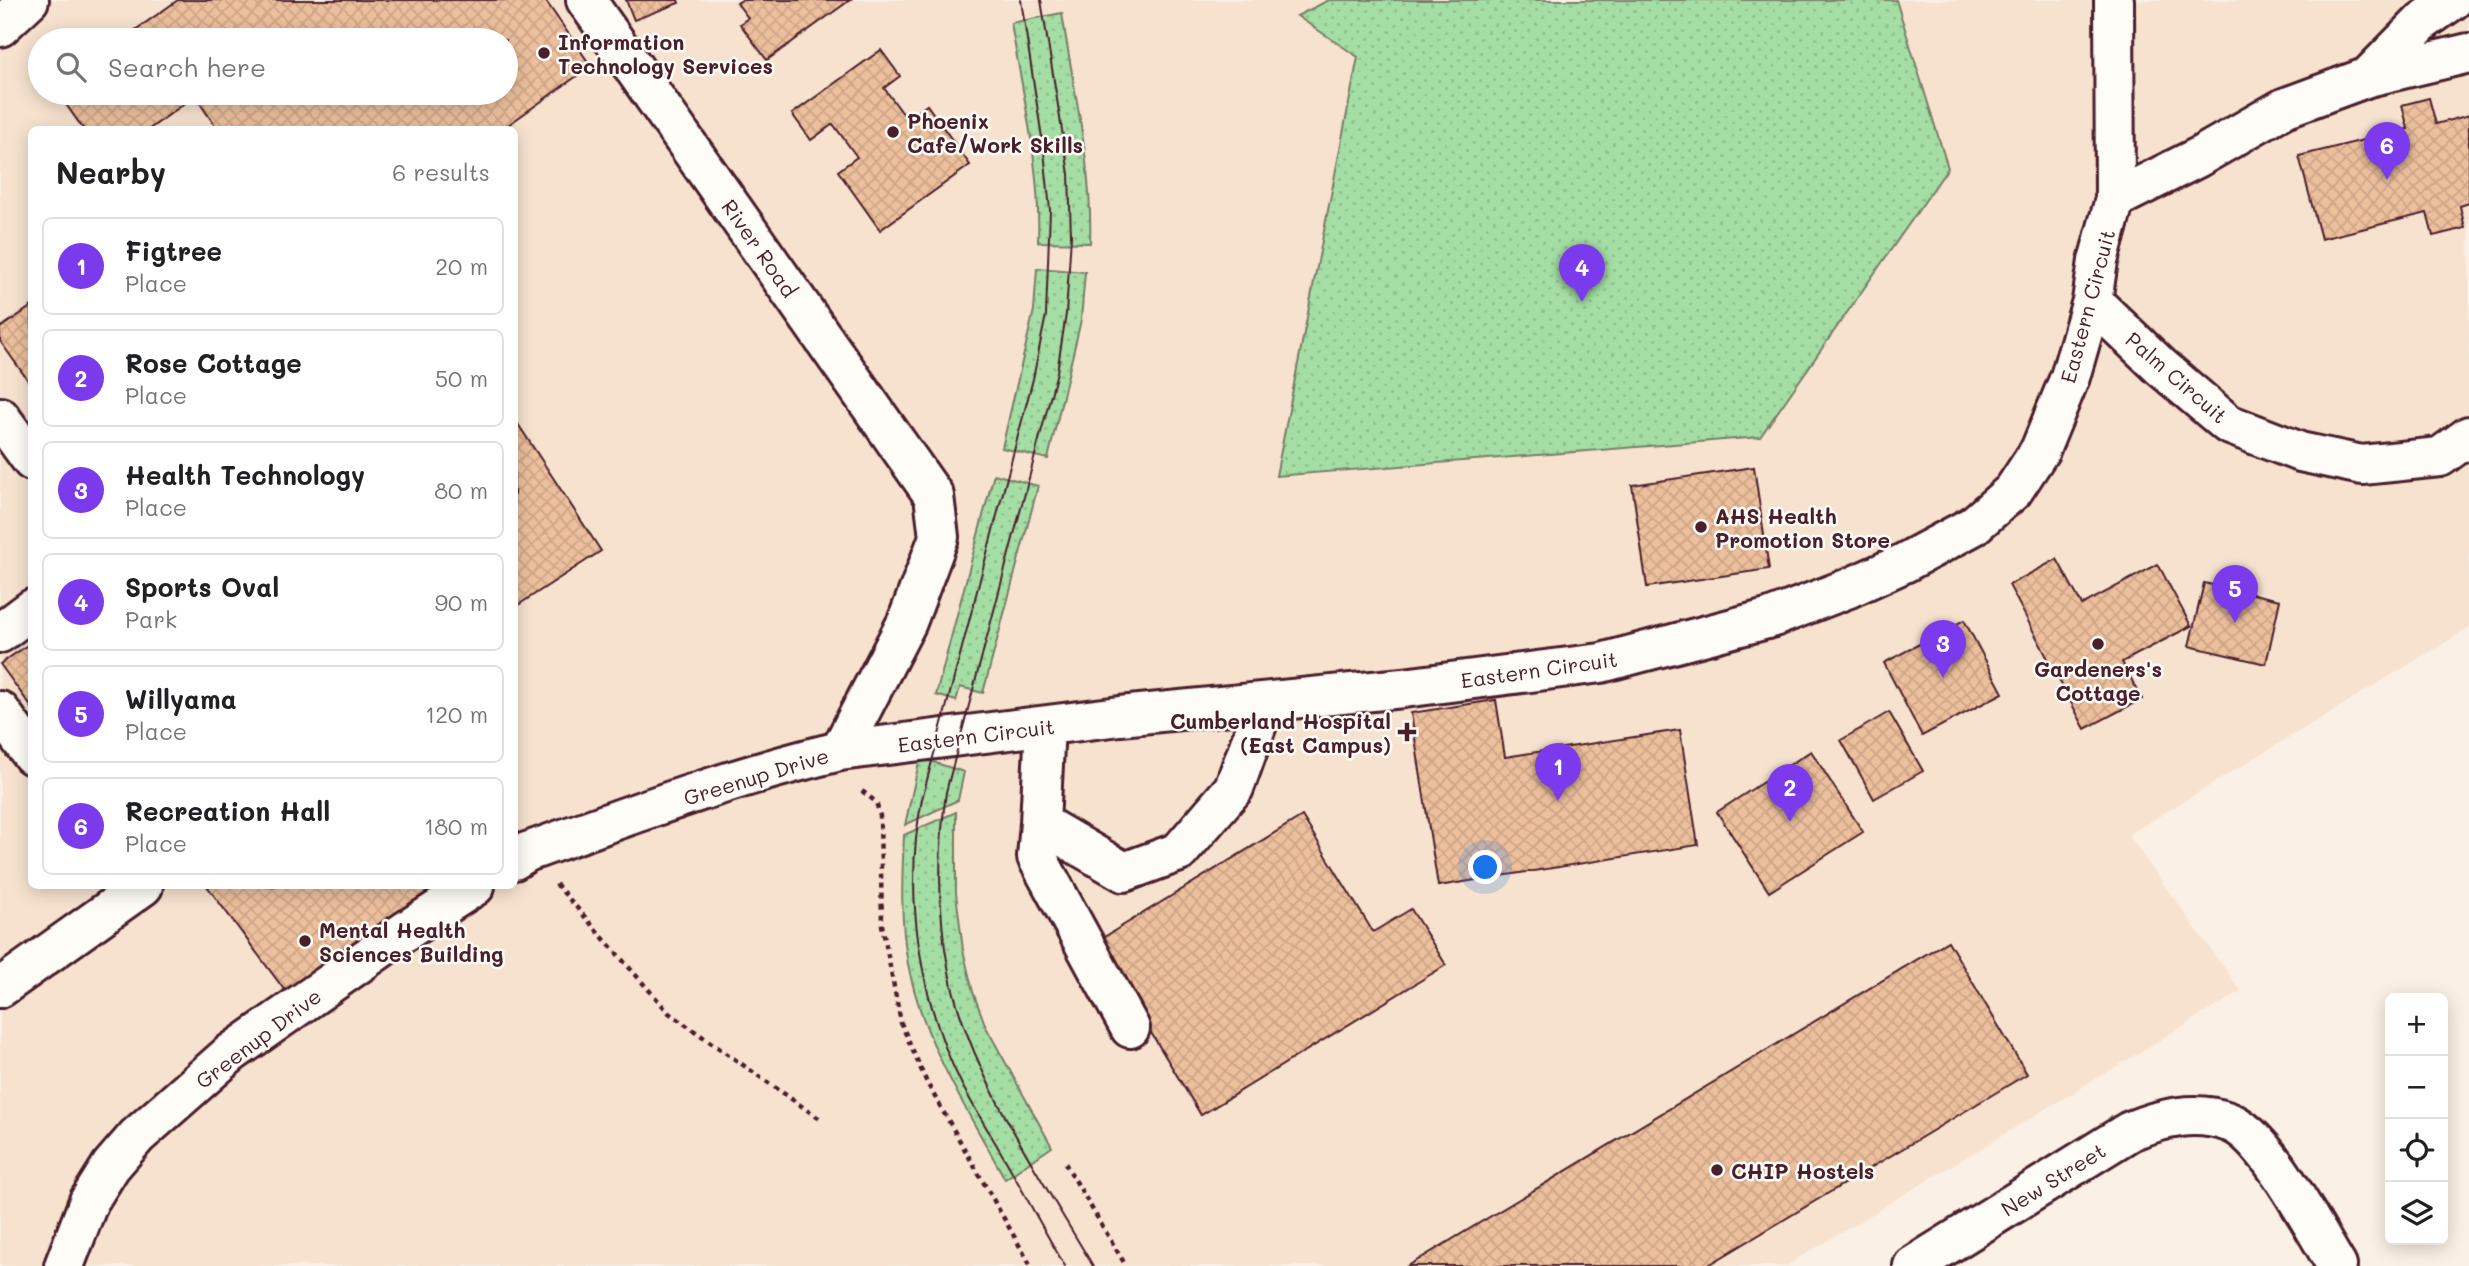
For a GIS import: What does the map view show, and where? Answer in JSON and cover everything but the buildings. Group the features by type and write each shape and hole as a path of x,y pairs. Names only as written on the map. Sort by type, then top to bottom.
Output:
{"street":[{"path":"0,27 29,0"},
{"name":"River Road","path":"586,0 934,496 939,537 907,622 840,751"},
{"name":"Eastern Circuit","path":"840,751 1601,663 1771,618 1904,563 1973,526 2013,491 2040,450 2070,377 2092,301 2098,261 2115,199 2114,0"},
{"path":"2368,77 2423,21 2454,0"},
{"path":"2115,199 2197,158 2284,108 2368,77 2469,53"},
{"name":"Palm Circuit","path":"2092,301 2161,368 2228,424 2300,452 2362,465 2440,457 2469,436"},
{"path":"0,417 28,456"},
{"path":"0,633 28,612"},
{"path":"1040,823 1124,872 1179,852 1234,788 1265,702"},
{"path":"0,711 28,750"},
{"path":"1045,726 1037,857 1130,1028"},
{"name":"Greenup Drive","path":"521,856 658,805 800,760 840,751"},
{"path":"0,988 132,889"},
{"name":"Greenup Drive","path":"64,1266 89,1201 111,1167 137,1136 231,1053 470,889"},
{"name":"New Street","path":"1913,1266 2130,1131 2176,1116 2202,1115 2232,1122 2258,1143 2337,1266"}],"path":[{"path":"853,791 861,791 876,802 880,816 882,925 901,1023 927,1083 1031,1266"},
{"path":"521,856 670,1013 820,1119"},
{"path":"1065,1163 1126,1266"}],"shaded area":[{"name":"Cumberland Hospital (East Campus)","path":"0,0 2469,0 2469,628 2128,835 2241,991 1786,1266 0,1266"}],"green space":[{"path":"1329,0 1896,0 1948,168 1760,437 1276,476 1358,57 1297,16"},
{"path":"1062,13 1085,156 1090,243 1038,242 1034,160 1011,23"},
{"path":"1037,268 1085,272 1081,320 1048,459 1002,448 1034,310"},
{"path":"994,474 1038,486 983,693 960,687 956,701 936,695"},
{"path":"920,758 964,772 958,800 905,825"},
{"path":"956,812 956,893 963,950 973,992 986,1027 1052,1147 1005,1179 935,1048 915,993 905,948 902,900 904,835"}],"tram line":[{"path":"1021,0 1044,151 1050,210 1046,315 1033,379 922,799 916,835 915,908 925,982 947,1052 962,1085 1065,1266"},
{"path":"1041,0 1069,174 1071,236 1066,314 1057,372 946,792 941,837 941,904 949,972 972,1047 1009,1124 1093,1266"}],"place":[{"name":"Information Technology Services","path":"544,53"},
{"name":"Phoenix Cafe/Work Skills","path":"893,132"},
{"name":"Recreation Hall","path":"2387,180"},
{"name":"Sports Oval","path":"1582,302"},
{"name":"AHS Health Promotion Store","path":"1701,527"},
{"name":"Willyama","path":"2235,623"},
{"name":"Gardeners's Cottage","path":"2098,644"},
{"name":"Health Technology","path":"1943,678"},
{"name":"Cumberland Hospital (East Campus)","path":"1407,732"},
{"name":"Figtree","path":"1558,801"},
{"name":"Rose Cottage","path":"1790,822"},
{"name":"Mental Health Sciences Building","path":"305,941"},
{"name":"CHIP Hostels","path":"1717,1170"}]}
